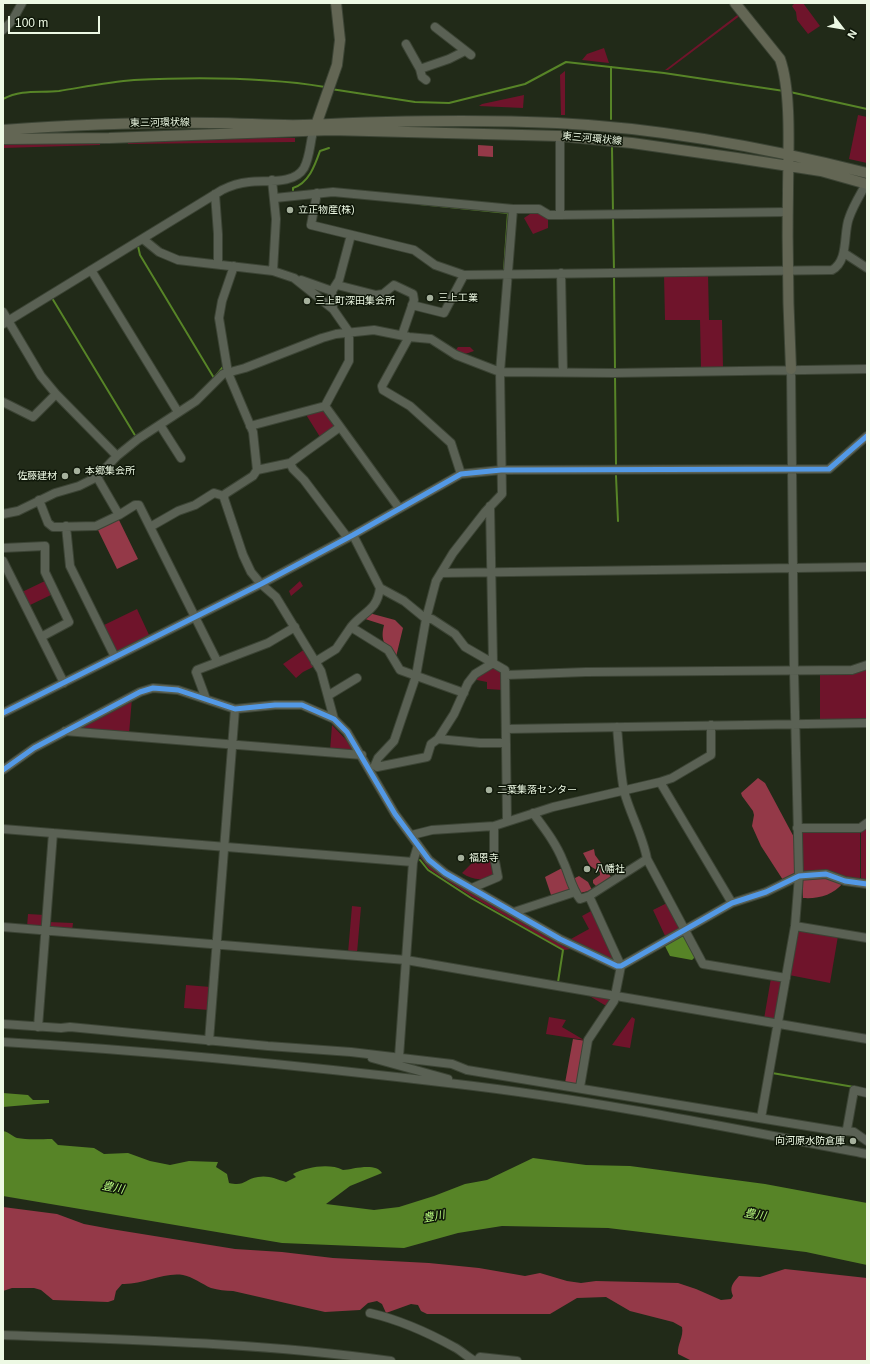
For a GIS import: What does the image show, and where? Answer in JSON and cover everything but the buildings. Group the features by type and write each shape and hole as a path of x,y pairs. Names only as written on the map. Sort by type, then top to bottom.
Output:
{"main road":[{"path":"315,128 330,87 339,55 340,40 336,3"},
{"path":"735,3 781,62 787,105 788,269 791,369"},
{"name":"東三河環状線","path":"3,139 109,138 484,120 558,123 683,136 788,154 867,173"},
{"name":"東三河環状線","path":"3,130 72,125 315,128 338,130 560,136 632,143 821,171 867,184"}],"street":[{"path":"3,30 12,21 22,3"},
{"path":"420,69 468,53 435,27"},
{"path":"406,44 420,69 422,77 426,80"},
{"path":"6,322 215,194 235,184 293,178 302,171 307,160 315,128"},
{"path":"560,136 560,215"},
{"path":"272,180 275,198 276,241 273,271"},
{"path":"317,193 311,225 414,250 435,265 464,275 788,269 832,270 835,269 844,253 844,235 849,218 867,184"},
{"path":"275,198 333,192 513,209 539,209 549,215 788,212"},
{"path":"215,194 218,234 218,264"},
{"path":"493,663 475,674 454,714 438,739 431,744 427,757 377,767 375,765 378,758 394,741 416,676 433,589 453,553 490,506 502,494 500,372 513,209"},
{"path":"333,309 335,288 351,235"},
{"path":"143,239 158,252 172,258 273,271 335,288 376,295 383,294 394,285 413,294 406,336 382,386 383,390 410,406 451,443 461,474"},
{"path":"844,253 867,268"},
{"path":"224,496 253,476 257,470 255,440 228,373 219,318 222,301 234,266"},
{"path":"91,270 178,412"},
{"path":"561,273 563,372"},
{"path":"412,305 444,313 464,275"},
{"path":"250,426 325,406 349,361 349,332 333,309 294,278"},
{"path":"3,312 6,322 41,376 56,394 117,456"},
{"path":"3,514 18,512 39,500 55,493 79,486 97,476 117,456 160,424 196,401 223,374 245,368 322,338 349,332 374,330 431,339 456,355 500,372 867,369"},
{"path":"761,1118 795,926 799,876 794,671 791,369"},
{"path":"3,402 33,417 56,394"},
{"path":"325,406 399,508"},
{"path":"160,424 181,458"},
{"path":"257,470 290,463 340,427"},
{"path":"3,713 261,584 461,474 501,470 832,468 867,436"},
{"path":"290,463 293,469 304,480 350,536 380,588 404,601 426,619 432,619 455,634 465,647 505,670 507,821"},
{"path":"97,476 119,515"},
{"path":"150,527 178,511 195,505 214,493 224,496"},
{"path":"224,496 243,555 251,572 261,584 276,597 320,670 329,695 334,719"},
{"path":"39,500 50,526 96,526 119,515 135,505 138,505 217,661"},
{"path":"490,506 493,663"},
{"path":"66,526 70,566 116,657"},
{"path":"3,548 45,546 45,572 69,622 41,637"},
{"path":"3,561 64,683"},
{"path":"441,573 867,566"},
{"path":"315,662 336,649 351,627 376,604 379,598 380,588"},
{"path":"351,627 388,650 400,670 464,693"},
{"path":"206,699 196,672 197,670 217,661 268,643 295,628"},
{"path":"506,675 586,672 852,670 867,665"},
{"path":"329,695 357,678"},
{"path":"3,770 34,748 65,731 140,692 153,688 178,690 235,709 276,704 302,705 334,719 347,732 362,755 395,814 429,860 445,873 560,939 621,966"},
{"path":"209,1041 235,709"},
{"path":"506,729 867,723"},
{"path":"412,835 432,830 494,826 553,806 672,778 711,755 711,725"},
{"path":"617,726 624,790 632,819 645,850 647,859 703,964 786,978"},
{"path":"65,731 362,755"},
{"path":"438,739 473,743 506,743"},
{"path":"660,782 732,903"},
{"path":"533,813 552,839 575,892 580,898 589,896 647,859"},
{"path":"797,828 860,828 867,824"},
{"path":"472,888 498,877 494,856 494,826"},
{"path":"3,829 413,862"},
{"path":"38,1027 54,832"},
{"path":"399,1057 413,862 418,845"},
{"path":"621,966 732,903 766,892 799,876 826,874 845,881 867,884"},
{"path":"514,912 575,892"},
{"path":"580,1087 588,1040 616,996 621,966 589,896"},
{"path":"795,926 867,938"},
{"path":"3,927 406,960 867,1039"},
{"path":"3,1024 38,1027 70,1027 184,1037 209,1041 399,1057 452,1064 467,1070 580,1087 844,1132 854,1132 867,1141"},
{"path":"3,1042 249,1061 457,1084 595,1104 867,1154"},
{"path":"360,1054 446,1078 457,1084"},
{"path":"846,1131 854,1090 867,1093"},
{"path":"370,1313 390,1318 426,1332 456,1347 476,1361 480,1357 517,1361"},
{"path":"3,1335 170,1341 273,1348 391,1361"}],"shaded area":[{"path":"795,3 803,3 820,26 808,34 797,20 796,12 792,6"},
{"path":"740,13 741,15 668,70 665,70"},
{"path":"604,48 609,63 582,60 587,54"},
{"path":"565,71 565,115 561,115 560,75"},
{"path":"524,95 523,108 479,106 482,104"},
{"path":"858,115 867,117 867,163 849,159"},
{"path":"295,138 295,142 128,144 127,140"},
{"path":"100,141 100,145 3,148 3,144"},
{"path":"478,145 493,146 493,157 478,156"},
{"path":"538,211 548,218 548,228 533,234 524,218 533,212"},
{"path":"708,273 709,320 722,320 723,368 701,369 700,320 665,320 664,274"},
{"path":"458,347 470,347 474,351 462,354 455,351"},
{"path":"323,409 335,427 320,437 305,413"},
{"path":"118,518 138,559 117,569 97,528"},
{"path":"47,580 53,594 28,606 22,592"},
{"path":"300,581 303,586 291,596 289,591"},
{"path":"137,609 150,637 116,654 102,626"},
{"path":"369,613 395,620 403,628 396,657 384,643 384,625 362,618"},
{"path":"305,649 315,666 303,672 296,678 283,664"},
{"path":"493,667 502,672 503,690 487,689 487,682 472,679"},
{"path":"867,669 867,719 820,719 820,673"},
{"path":"132,698 129,734 72,730"},
{"path":"332,725 353,747 353,752 330,751"},
{"path":"758,778 765,783 796,841 796,875 783,880 761,846 752,826 754,815 753,811 741,793"},
{"path":"866,828 867,882 861,881 861,830"},
{"path":"801,830 860,830 860,881 819,870 802,871"},
{"path":"594,849 595,855 612,878 597,887 593,883 593,880 600,875 600,872 590,866 583,853"},
{"path":"421,855 578,948 564,950 471,896 429,869 420,857"},
{"path":"490,858 494,876 485,879 477,879 462,873 472,863"},
{"path":"564,867 572,891 552,898 545,877"},
{"path":"817,875 843,883 835,891 820,897 803,898 802,877"},
{"path":"579,876 588,882 592,890 580,893 573,879"},
{"path":"667,903 680,930 666,938 653,910"},
{"path":"352,906 361,907 357,953 348,953"},
{"path":"593,910 618,963 569,940 589,929 582,916"},
{"path":"28,914 45,915 44,928 27,927"},
{"path":"48,922 73,923 72,931 48,929"},
{"path":"797,929 838,936 830,983 789,975"},
{"path":"771,978 783,979 776,1021 764,1019"},
{"path":"186,985 211,987 209,1010 184,1008"},
{"path":"586,994 613,998 608,1007"},
{"path":"549,1017 566,1020 562,1027 584,1040 546,1034"},
{"path":"632,1017 635,1019 630,1048 612,1045"},
{"path":"573,1039 586,1041 578,1085 565,1083"},
{"path":"3,1207 57,1214 84,1224 235,1249 282,1252 333,1258 429,1263 479,1268 525,1276 540,1273 567,1281 581,1283 596,1281 678,1283 721,1300 731,1299 733,1296 731,1290 732,1285 739,1276 760,1277 785,1269 867,1278 867,1361 692,1361 678,1354 682,1327 673,1322 630,1311 606,1297 577,1298 550,1314 427,1314 421,1311 418,1305 411,1304 386,1313 382,1304 377,1301 368,1303 360,1310 325,1312 233,1291 214,1289 183,1275 168,1275 138,1283 122,1284 116,1291 114,1300 108,1302 53,1300 41,1290 34,1288 12,1288 3,1291"}],"water":[{"path":"683,935 695,957 692,960 670,956 665,946"},
{"path":"3,1093 28,1095 33,1100 49,1100 49,1103 3,1107"},
{"name":"豊川","path":"3,1131 17,1138 52,1139 58,1145 94,1148 104,1154 128,1153 150,1161 170,1165 189,1161 218,1162 216,1167 227,1174 229,1183 234,1184 242,1183 253,1178 262,1177 286,1182 296,1177 293,1174 305,1169 325,1166 343,1170 364,1167 375,1168 382,1173 350,1186 326,1204 374,1210 399,1207 465,1184 487,1180 533,1158 586,1165 630,1166 765,1184 867,1203 867,1265 806,1252 608,1228 502,1226 458,1233 404,1248 282,1243 3,1196"}],"waterway":[{"path":"331,89 415,102 449,103 525,84 566,62 664,73 784,91"},
{"path":"611,67 611,119"},
{"path":"3,99 24,93 59,91 115,82 158,79 206,78 278,81 325,87"},
{"path":"790,92 867,109"},
{"path":"293,190 293,188 299,186 311,173 320,151 329,148"},
{"path":"612,148 613,213"},
{"path":"420,204 508,213 504,271"},
{"path":"613,217 614,271"},
{"path":"138,246 140,255 214,378 223,367"},
{"path":"614,275 615,371"},
{"path":"52,298 136,437"},
{"path":"615,375 616,464"},
{"path":"616,476 618,521"},
{"path":"420,860 428,870 471,898 563,950 558,982"},
{"path":"772,1073 854,1087"}],"cycle path":[{"path":"3,713 261,584 353,535 461,474 501,470 829,469 867,436"},
{"path":"3,770 34,748 140,692 153,688 178,690 235,709 275,705 302,705 334,719 347,732 395,814 429,860 445,873 560,939 617,966 621,966 732,903 766,892 799,876 826,874 845,881 867,884"}],"place":[{"name":"立正物産(株)","path":"290,210"},
{"name":"三上工業","path":"430,298"},
{"name":"三上町深田集会所","path":"307,301"},
{"name":"本郷集会所","path":"77,471"},
{"name":"佐藤建材","path":"65,476"},
{"name":"二葉集落センター","path":"489,790"},
{"name":"福恩寺","path":"461,858"},
{"name":"八幡社","path":"587,869"},
{"name":"向河原水防倉庫","path":"853,1141"}]}
